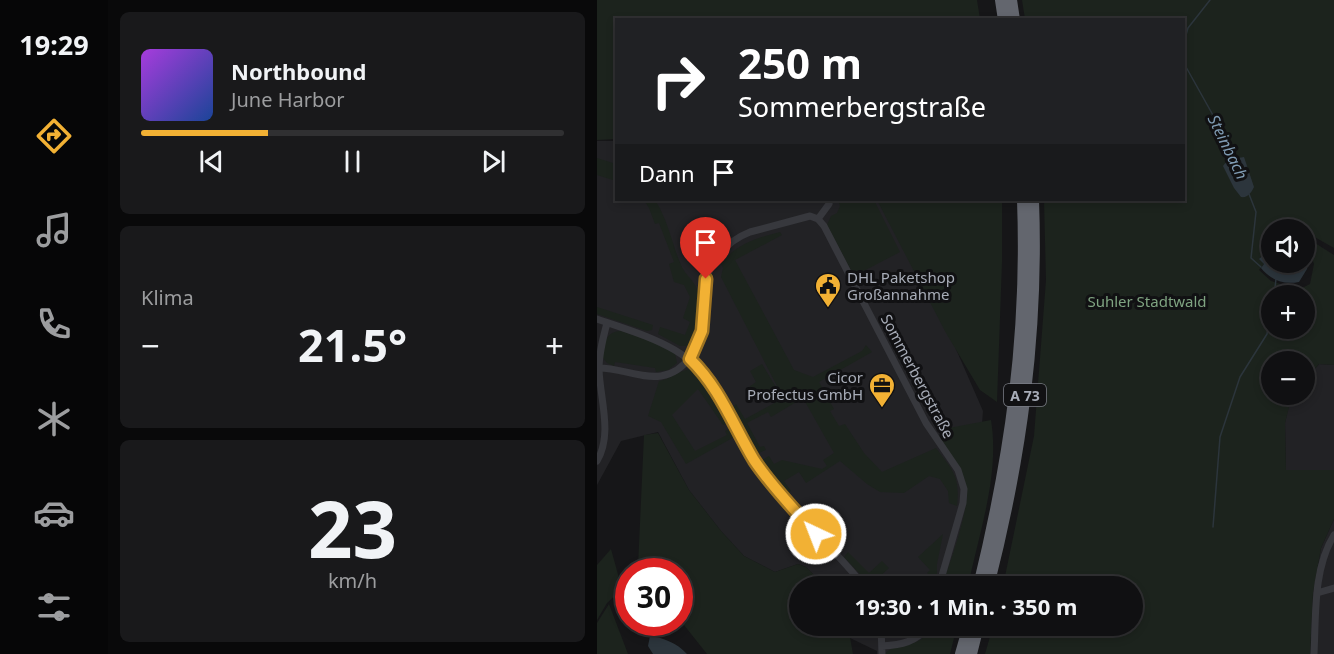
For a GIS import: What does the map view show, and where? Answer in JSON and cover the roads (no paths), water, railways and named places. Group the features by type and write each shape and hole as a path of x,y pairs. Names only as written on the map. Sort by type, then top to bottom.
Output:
{"highway":[{"path":"1004,18 1006,0"},
{"path":"1006,0 1013,18"},
{"name":"A 73","path":"981,576 1013,422 1021,351 1024,283 1023,201"},
{"name":"A 73","path":"990,576 1010,492 1031,351 1035,256 1033,201"},
{"path":"961,654 966,636"},
{"path":"971,654 976,636"}],"street":[{"path":"598,368 619,369 654,376 671,373 690,359 702,331 706,279 715,258 723,249 741,235 750,232 810,216 818,219 829,204"},
{"name":"Sommerbergstraße","path":"818,219 850,274 925,423 952,461 961,479 964,489 963,503 942,576"},
{"path":"597,319 668,345 690,359 705,374 720,396 743,441 764,475 855,576"},
{"path":"597,461 605,440 598,368 607,323"},
{"path":"1314,654 1317,593 1322,562 1334,535"},
{"path":"1317,593 1334,588"},
{"path":"882,636 882,654"},
{"path":"882,645 907,643 918,636"}],"waterway":[{"name":"Steinbach","path":"1185,38 1188,28 1210,0"},
{"name":"Steinbach","path":"1185,54 1186,67 1237,158"},
{"name":"Steinbach","path":"1249,194 1256,212 1251,258 1261,267"},
{"name":"Steinbach","path":"1275,285 1276,279"},
{"name":"Steinbach","path":"1213,527 1220,437 1240,377 1264,339"}],"place":[{"name":"DHL Paketshop Großannahme","path":"828,309"},
{"name":"Cicor Profectus GmbH","path":"882,409"}],"park label":[{"name":"Suhler Stadtwald","path":"1147,301"}]}
